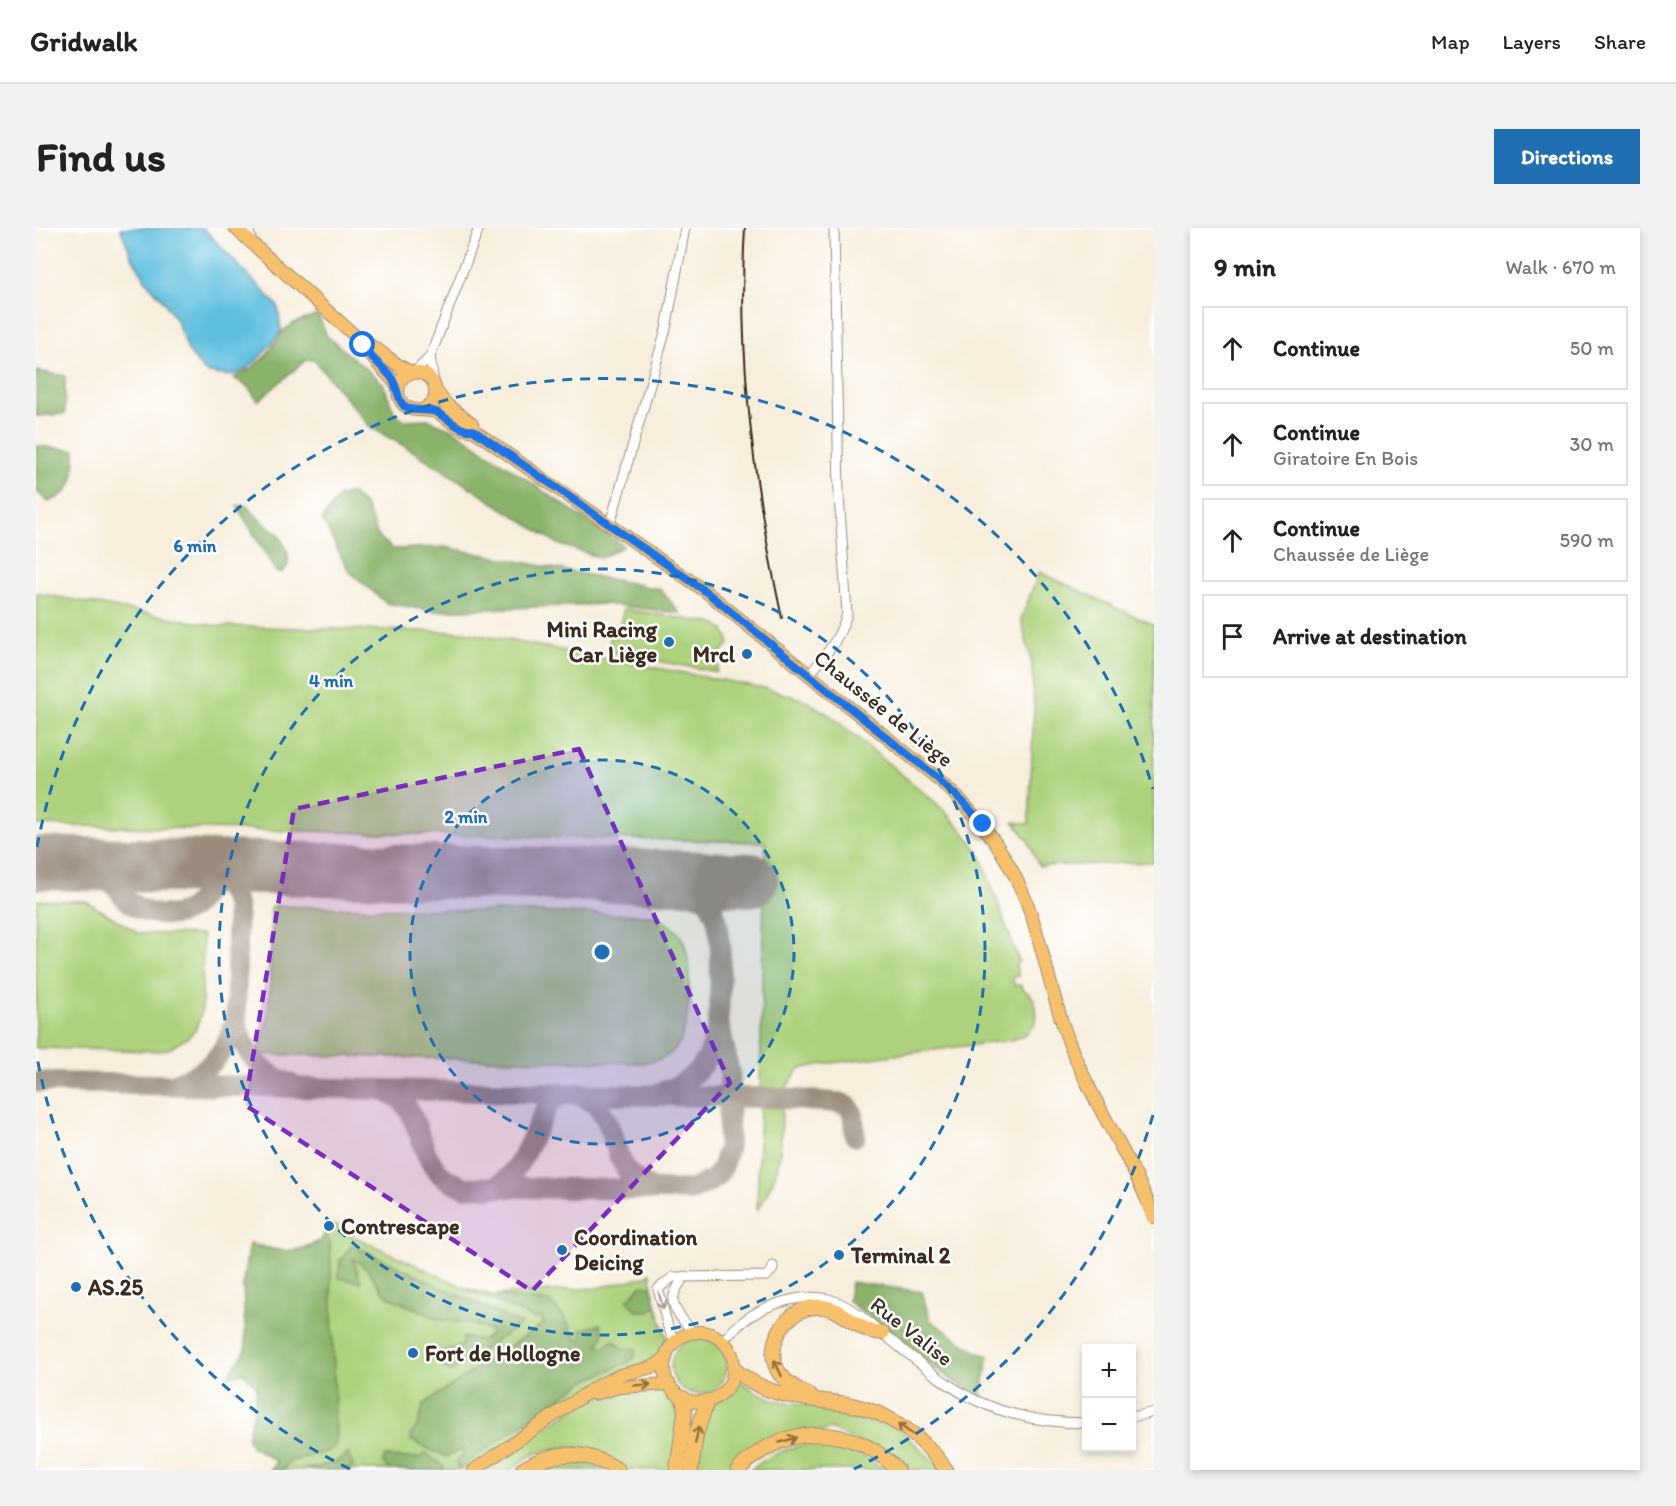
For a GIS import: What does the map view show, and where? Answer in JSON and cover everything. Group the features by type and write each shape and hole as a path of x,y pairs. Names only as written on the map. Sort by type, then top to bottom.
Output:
{"highway":[{"path":"823,1402 790,1385 775,1365 773,1353 776,1336 783,1324 797,1312 810,1307 826,1307 841,1312 867,1330 882,1333"},
{"path":"734,1369 766,1390 787,1397 852,1405 875,1412 897,1423 925,1444 946,1470"},
{"path":"677,1470 686,1412 684,1398"},
{"path":"691,1470 696,1435 707,1401"},
{"path":"738,1470 768,1447 805,1435 828,1435 849,1439 879,1454 897,1470"},
{"path":"522,1470 548,1456 571,1454 594,1457 618,1470"}],"main road":[{"path":"235,228 363,343 370,344 397,366 424,374 435,387 433,402 423,410 404,406 398,394 398,387 390,375 364,349 363,343"},
{"path":"398,387 404,378 414,372"},
{"name":"Chaussée de Liège","path":"435,387 446,404 472,424 473,430"},
{"name":"Chaussée de Liège","path":"423,410 436,412 466,430 473,430 705,591 951,790 983,824 1018,881 1029,907 1055,1003 1072,1051 1095,1101 1128,1160 1154,1217"},
{"path":"704,1332 723,1341 733,1359 734,1369 732,1380 726,1390 707,1401 696,1402 684,1398 669,1384 665,1374 666,1358 675,1342 693,1333 704,1332"},
{"path":"474,1470 597,1386 620,1375 653,1367 666,1358"},
{"path":"576,1400 620,1387 669,1384"}],"street":[{"path":"248,228 252,243"},
{"path":"414,372 430,357 479,228"},
{"path":"610,524 666,329 685,228"},
{"path":"810,675 841,633 847,614 839,495 834,228"},
{"path":"430,357 435,387"},
{"path":"675,1342 668,1327 657,1289 673,1277 767,1276 773,1266"},
{"path":"684,1276 671,1299 693,1333"},
{"name":"Rue Valise","path":"723,1341 738,1325 762,1309 787,1300 805,1297 828,1299 857,1313 940,1378 970,1397 1000,1410 1038,1420 1082,1423"},
{"path":"1136,1416 1154,1412"}],"highlighted area":[{"path":"579,749 730,1083 532,1291 245,1105 294,809"}],"green space":[{"path":"318,315 327,336 383,383 394,412 404,420 427,419 454,430 624,546 601,558 560,545 413,451 370,427 314,360 306,360 258,401 248,387 234,378 252,368 266,356 283,331 294,323"},
{"path":"36,371 65,376 65,414 36,416"},
{"path":"36,446 75,450 72,482 64,494 48,502 36,491"},
{"path":"351,493 366,507 378,536 393,549 445,547 660,589 680,613 606,604 434,611 386,603 349,571 322,520 338,497"},
{"path":"245,505 279,534 288,553 288,565 283,572 277,573 237,506"},
{"path":"1039,572 1154,625 1154,862 1039,866 1028,840 1014,822 1029,824 1034,708 1032,665 1021,619"},
{"path":"36,593 217,626 464,632 764,688 805,700 831,716 935,802 971,841 981,857 1019,961 1016,965 1018,976 1012,978 1015,986 1020,985 1033,998 1036,1022 1027,1034 1012,1040 823,1064 799,1069 784,1091 760,1089 765,842 36,825"},
{"name":"Mini Racing Car Liège","path":"624,609 716,624 723,629 729,640 728,645 719,654 717,672 608,652 612,626 619,626"},
{"path":"36,900 86,901 138,933 203,935 202,1011 196,1029 171,1048 160,1051 36,1048"},
{"path":"271,906 652,915 675,930 685,946 689,975 686,1023 675,1049 667,1056 642,1063 256,1054 262,1042 269,1005"},
{"path":"760,1104 782,1108 779,1161 772,1183 757,1210"},
{"path":"331,1225 338,1225 344,1232 468,1289 494,1295 597,1288 644,1277 651,1273 652,1292 667,1339 656,1361 618,1373 465,1470 271,1470 279,1448 246,1350 243,1283 249,1244 288,1252 298,1250 322,1240"},
{"path":"324,1235 330,1241 336,1444 329,1451 288,1462 283,1470 271,1470 276,1461 251,1446 247,1437 257,1387 243,1373 227,1377 246,1350 243,1283 249,1244 280,1250 294,1250 316,1243"},
{"path":"352,1245 521,1324 450,1372 433,1359 444,1350 463,1344 463,1337 482,1340 489,1336 491,1331 473,1324 440,1320 391,1298 370,1273 353,1259 361,1282 339,1278 340,1261"},
{"path":"851,1282 922,1292 930,1320 977,1352 989,1356 981,1397 953,1381 848,1301"},
{"path":"642,1285 652,1287 657,1307 648,1311 638,1311 627,1300"},
{"path":"467,1289 550,1302 564,1317 578,1341 582,1338 581,1330 600,1324 603,1336 598,1345 606,1346 613,1340 623,1348 636,1349 635,1357 627,1363 585,1381 458,1469 456,1462 464,1455 462,1449 446,1457 411,1440 410,1435 417,1427 424,1404 544,1323 540,1317 535,1319"},
{"path":"693,1338 705,1338 715,1342 723,1350 727,1366 723,1382 715,1390 705,1394 693,1394 683,1390 675,1382 671,1372 671,1360 675,1350 683,1342"},
{"path":"738,1380 774,1400 854,1412 896,1426 943,1470 904,1470 894,1460 830,1429 735,1464 730,1470 695,1470 704,1421 713,1404 732,1391"},
{"path":"662,1387 679,1401 682,1408 673,1470 629,1470 601,1452 567,1447 547,1450 530,1456 511,1470 483,1470 582,1403 614,1391"},
{"path":"812,1443 851,1450 885,1470 750,1470 779,1452"},
{"path":"426,1453 444,1467 441,1470 389,1470 383,1462 385,1456 419,1458"},
{"path":"348,1454 353,1466 347,1470 301,1470 333,1464"},
{"path":"562,1461 584,1463 606,1470 535,1470"}],"water":[{"path":"120,228 203,228 278,306 281,331 260,357 241,372 226,376 205,372 189,352 176,320 147,282 132,257"}],"taxiway":[{"path":"79,864 110,854 132,853"},
{"path":"73,864 103,874 128,901 138,908 150,913 174,915 185,912 202,897 207,884 208,872 206,865 198,855 164,854"},
{"path":"116,865 176,868 208,874 225,885 237,907 236,1013 229,1037 210,1065 190,1078 178,1082"},
{"path":"590,875 668,879 700,893 709,903 715,915 720,944 720,996 712,1048 704,1063 693,1075 678,1085 658,1093"},
{"path":"236,1017 242,1039 253,1058 270,1073 291,1084"},
{"path":"381,1090 394,1095 403,1102 410,1112 429,1159 439,1172 448,1180 464,1187 692,1190 714,1179 722,1168 728,1148 730,1074 719,1023"},
{"path":"36,1082 776,1098 841,1103 849,1107 853,1114 855,1136"},
{"path":"488,1188 500,1183 517,1166 551,1103 560,1096 572,1094 585,1098 602,1112 622,1163 628,1172 655,1190"}],"runway":[{"path":"36,863 751,880"}],"railway":[{"path":"745,228 743,326 750,424 763,521 782,618"}],"place":[{"name":"Mini Racing Car Liège","path":"669,642"},
{"name":"Mrcl","path":"747,654"},
{"name":"Contrescape","path":"329,1226"},
{"name":"Coordination Deicing","path":"562,1250"},
{"name":"Terminal 2","path":"839,1255"},
{"name":"AS.25","path":"76,1287"},
{"name":"Fort de Hollogne","path":"413,1353"}],"route":[{"path":"363,345 364,349 392,378 398,387 398,394 404,406 410,409 432,411 466,430 473,430 675,569 937,778 983,824"}]}
